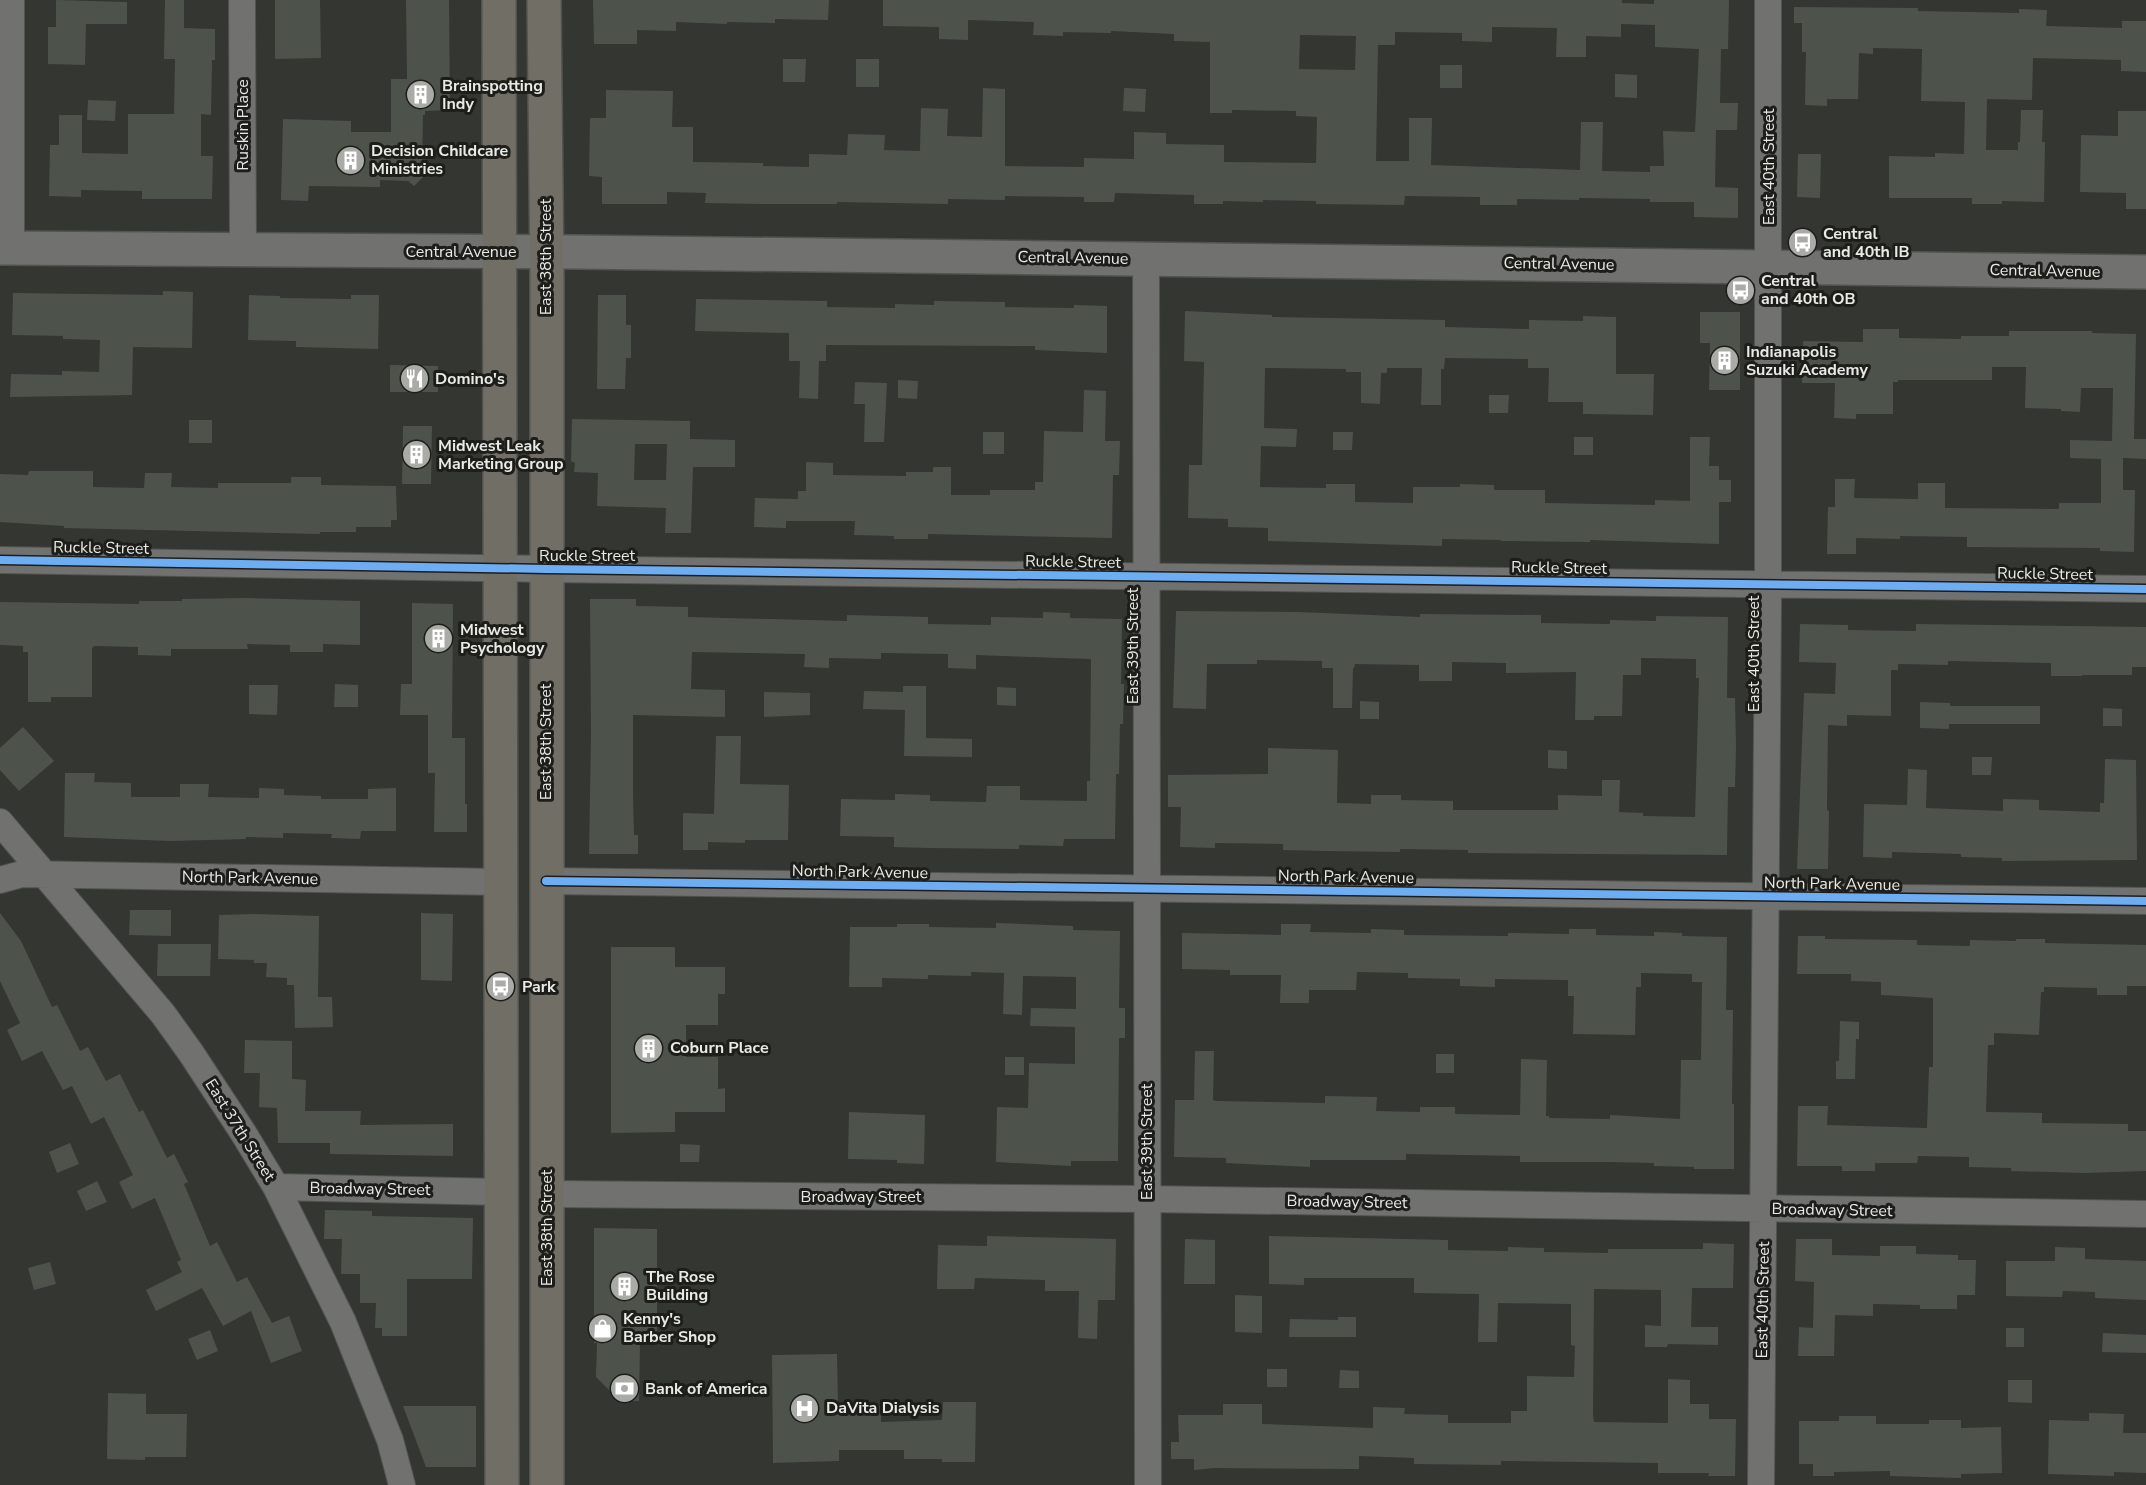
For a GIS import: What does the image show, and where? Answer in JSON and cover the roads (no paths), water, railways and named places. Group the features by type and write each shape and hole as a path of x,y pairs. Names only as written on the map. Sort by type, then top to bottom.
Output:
{"main road":[{"path":"499,0 502,1485"},
{"name":"East 38th Street","path":"544,0 547,1485"},
{"name":"Central Avenue","path":"5,248 546,252 2146,272"}],"street":[{"path":"5,248 11,0"},
{"name":"Ruskin Place","path":"242,0 243,251"},
{"name":"East 40th Street","path":"1761,1485 1768,584 1768,0"},
{"name":"East 39th Street","path":"1146,259 1148,1485"},
{"name":"Ruckle Street","path":"0,560 2146,589"},
{"name":"East 37th Street","path":"0,822 169,1022 244,1134 276,1187 343,1322 390,1440 402,1485"},
{"name":"North Park Avenue","path":"0,880 22,874 44,874 501,882"},
{"name":"North Park Avenue","path":"546,881 2146,901"},
{"name":"Broadway Street","path":"276,1187 501,1192"},
{"name":"Broadway Street","path":"547,1194 1147,1199 2146,1214"}],"place":[{"name":"Brainspotting Indy","path":"421,95"},
{"name":"Decision Childcare Ministries","path":"350,160"},
{"name":"Central and 40th IB","path":"1802,243"},
{"name":"Central and 40th OB","path":"1740,290"},
{"name":"Indianapolis Suzuki Academy","path":"1725,361"},
{"name":"Domino's","path":"414,379"},
{"name":"Midwest Leak Marketing Group","path":"417,455"},
{"name":"Midwest Psychology","path":"439,639"},
{"name":"Park","path":"501,987"},
{"name":"Coburn Place","path":"649,1048"},
{"name":"The Rose Building","path":"625,1286"},
{"name":"Kenny's Barber Shop","path":"602,1328"},
{"name":"Bank of America","path":"624,1389"},
{"name":"DaVita Dialysis","path":"805,1408"}]}
